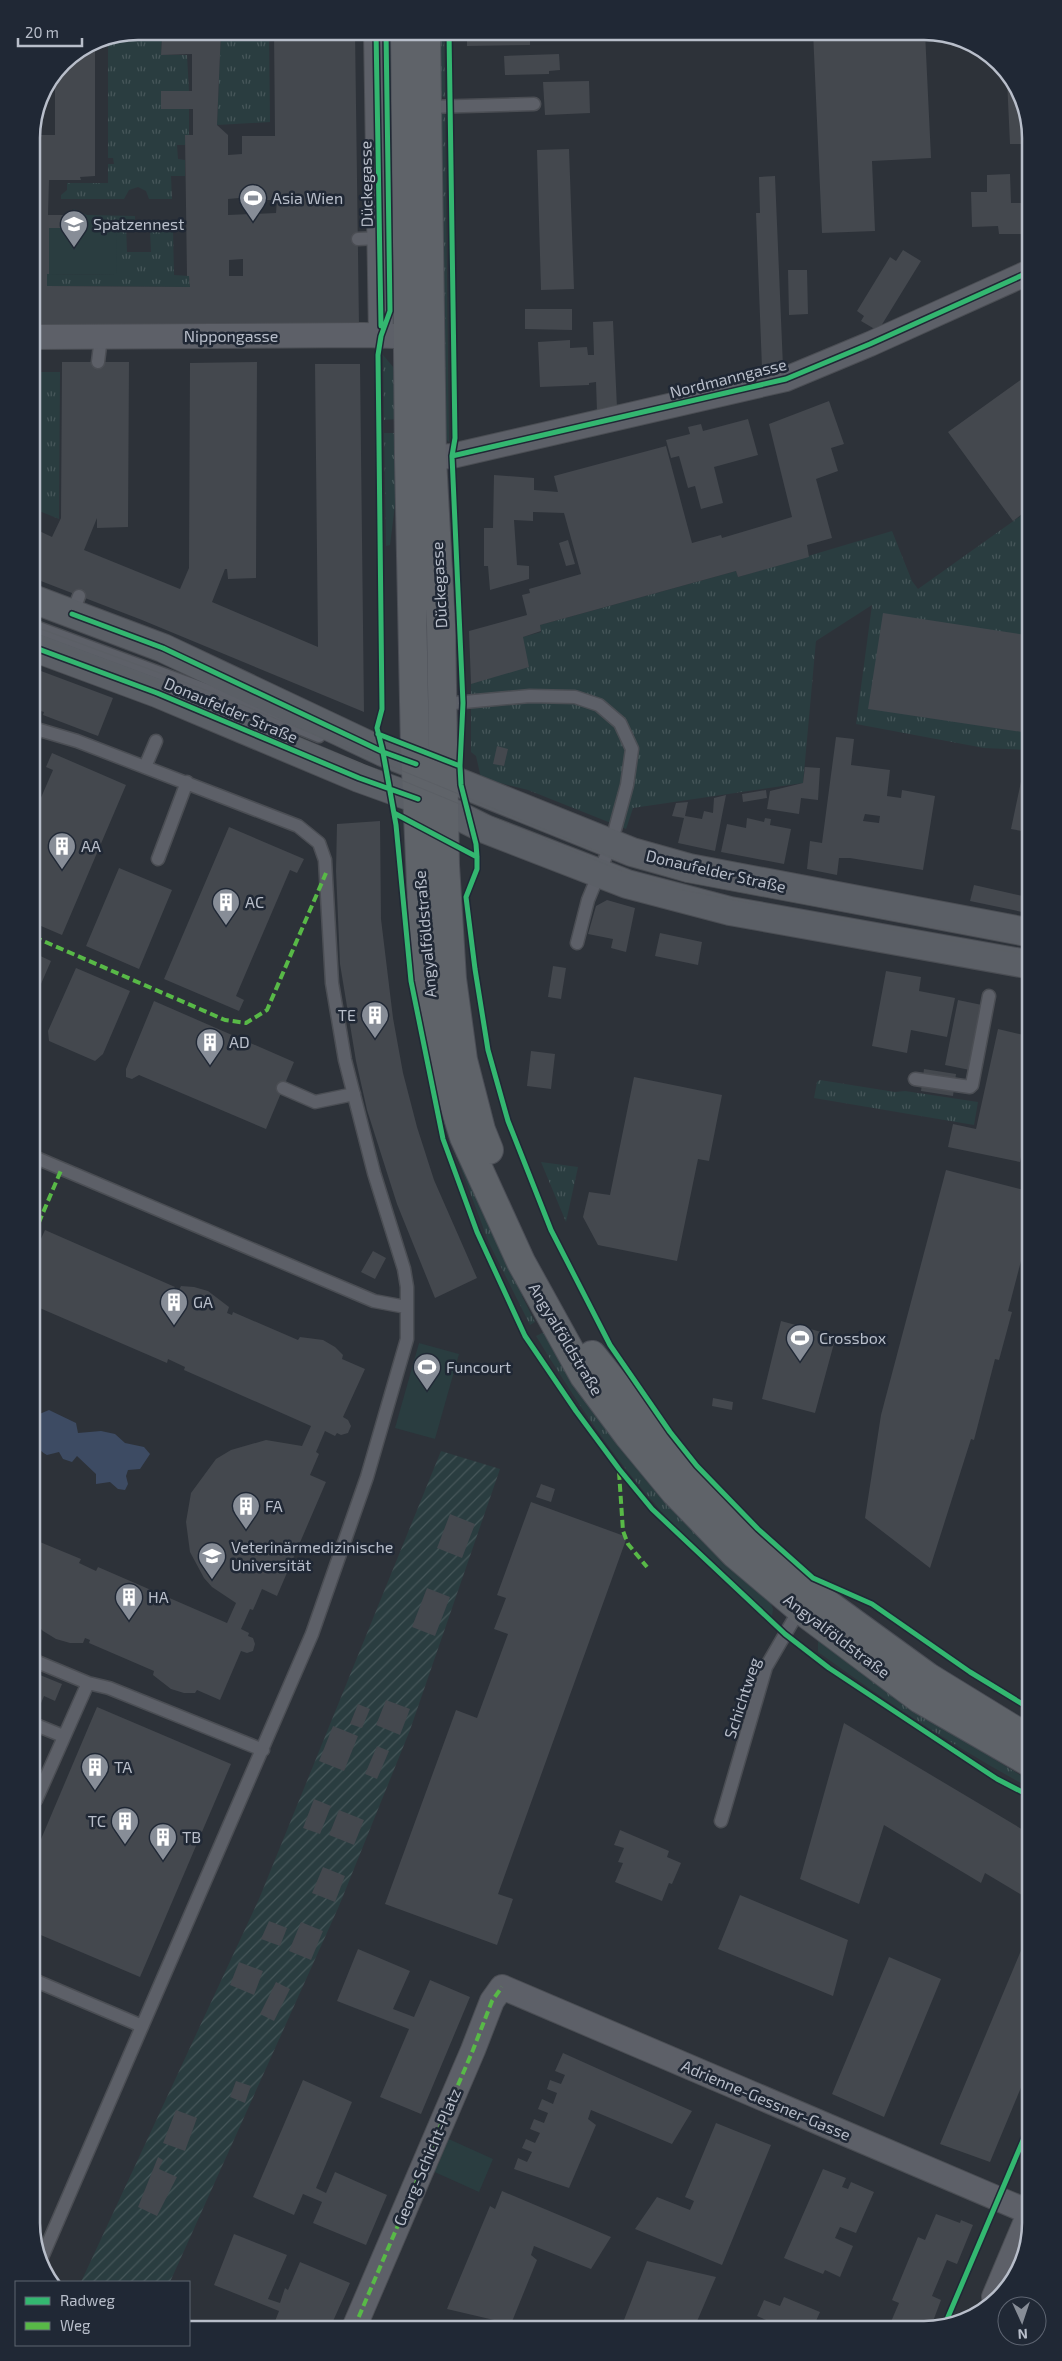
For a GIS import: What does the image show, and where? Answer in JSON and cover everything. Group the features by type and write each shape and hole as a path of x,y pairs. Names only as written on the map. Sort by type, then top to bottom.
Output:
{"main road":[{"name":"Dückegasse","path":"405,40 420,338"},
{"name":"Dückegasse","path":"417,780 421,459 420,338 427,107 426,40"},
{"name":"Dückegasse","path":"421,459 443,704 445,791"},
{"name":"Donaufelder Straße","path":"40,600 76,605 377,749 417,780 606,857 689,868 1022,931"},
{"name":"Donaufelder Straße","path":"40,650 166,696 359,778 417,780"},
{"name":"Angyalföldstraße","path":"417,780 425,971 442,1065 464,1137 521,1262 584,1376 628,1435 676,1492 735,1554 807,1602 1022,1736"},
{"name":"Angyalföldstraße","path":"445,791 444,853 452,978 464,1060 481,1130 530,1250 595,1360 683,1469 807,1602 920,1699 1022,1757"},
{"name":"Donaufelder Straße","path":"606,857 627,884 730,910 1022,963"}],"street":[{"name":"Dückegasse","path":"376,40 369,239 381,336"},
{"name":"Nordmanngasse","path":"421,459 786,379 870,344 1022,276"},
{"name":"Nippongasse","path":"40,337 381,336 420,338"},
{"name":"Adrienne-Gessner-Gasse","path":"502,1987 1022,2208"},
{"name":"Georg-Schicht-Platz","path":"357,2321 492,2001 502,1987"},
{"path":"998,2287 1021,2232"}],"lane":[{"path":"427,107 534,104"},
{"path":"98,362 100,337"},
{"name":"Donaufelder Straße","path":"40,629 211,692 417,780"},
{"path":"443,704 530,696 575,697 600,705 620,723 632,749 628,785 606,857 588,900 576,943"},
{"path":"40,730 77,741 298,826 319,843 325,860 332,983 345,1060 374,1173 404,1269 407,1287 407,1339 367,1477 312,1634 44,2252"},
{"path":"145,767 156,741"},
{"path":"158,858 187,782"},
{"name":"Donaufelder Straße","path":"606,857 668,876"},
{"path":"955,932 1022,944"},
{"path":"915,1079 970,1087 988,996"},
{"path":"283,1088 315,1102 354,1094"},
{"path":"40,1159 374,1301 406,1307"},
{"name":"Schichtweg","path":"721,1821 766,1667 807,1602"},
{"path":"40,1663 88,1683 109,1688 263,1750"},
{"path":"40,1791 88,1683"},
{"path":"40,1727 63,1736"},
{"path":"40,1983 142,2026"}],"green space":[{"path":"162,40 161,55 187,55 189,91 161,92 161,109 189,109 189,135 185,136 185,145 177,145 178,159 185,160 185,176 171,176 172,199 149,199 146,191 138,187 129,190 124,199 61,199 61,195 67,190 67,183 108,183 108,164 114,164 113,158 108,158 108,45 125,41"},
{"path":"221,40 269,40 270,122 217,125"},
{"path":"389,40 401,40 396,313 392,310"},
{"path":"432,40 444,40 445,98 432,92"},
{"path":"445,113 449,442 441,434 433,121"},
{"name":"Spatzennest","path":"40,207 48,207 48,215 69,215 75,221 116,220 117,275 40,274"},
{"path":"74,209 87,215 135,216 135,224 126,224 127,252 151,252 150,230 173,230 174,275 189,276 190,287 47,286 47,274 117,275 74,218 69,215"},
{"path":"383,355 394,368 396,374 396,419 384,420"},
{"path":"40,372 60,372 59,519 40,511"},
{"path":"384,433 397,433 397,489 390,545 386,546"},
{"path":"1022,515 1022,750 984,748 856,724 872,605 816,641 803,783 633,808 626,829 528,790 481,778 476,756 471,752 471,684 523,637 541,632 540,625 736,571 738,577 892,531 912,581 918,589"},
{"path":"820,1080 895,1092 905,1091 978,1102 974,1125 814,1098 817,1082"},
{"path":"453,1147 527,1294 522,1296 535,1322 530,1325 489,1243"},
{"path":"541,1162 578,1167 566,1222"},
{"path":"546,1331 769,1599 773,1609 772,1616 688,1539 662,1512 627,1470 580,1405 536,1336"},
{"name":"Funcourt","path":"419,1343 459,1354 435,1439 395,1428"},
{"path":"441,1451 500,1469 410,1730 339,1906 170,2281 81,2281 259,1899"},
{"path":"818,1641 834,1645 966,1742 1022,1776 1022,1784 922,1724 818,1652"},
{"path":"442,2136 493,2159 479,2192 428,2169"}],"water":[{"path":"49,1410 76,1423 78,1433 101,1431 115,1434 125,1443 144,1447 150,1454 140,1469 128,1470 126,1476 128,1484 125,1490 118,1489 110,1482 96,1484 96,1474 77,1456 72,1462 63,1459 59,1452 47,1455 40,1449 40,1414"}],"building":[{"path":"162,40 221,40 217,125 228,135 228,155 242,154 242,136 275,136 274,40 355,40 359,326 40,325 40,135 55,135 55,87 60,78 73,64 95,50 95,176 80,177 81,180 49,180 48,215 69,215 74,221 71,228 49,228 49,274 47,274 47,286 190,287 189,276 187,276 185,135 193,135 193,109 161,109 161,91 192,91 192,54 161,55","holes":["250,197 250,200 277,200 276,213 228,215 228,199","243,259 243,276 229,276 229,260"]},
{"path":"467,40 530,40 530,45 467,46"},
{"path":"813,40 925,40 931,158 872,161 875,231 822,233"},
{"path":"559,54 560,70 549,71 549,74 505,75 504,56"},
{"path":"589,81 590,113 545,115 543,82"},
{"path":"1007,86 1019,113 1022,138 1022,144 1010,144"},
{"path":"569,149 574,289 541,290 537,150"},
{"path":"1010,174 1011,203 1021,203 1022,234 999,234 998,226 972,227 971,192 987,192 987,175"},
{"path":"775,176 783,367 762,368 756,213 760,213 759,177"},
{"path":"903,250 921,261 878,331 861,321 864,316 857,311 890,257 896,261"},
{"path":"788,270 807,270 808,314 789,315"},
{"path":"525,309 572,309 572,330 525,329"},
{"path":"613,321 617,408 597,412 596,382 589,383 589,385 540,387 538,342 570,340 570,348 587,347 588,355 594,355 593,322"},
{"path":"62,362 129,362 128,527 97,528 97,518 84,550 180,589 189,568 190,363 257,362 256,578 228,579 227,569 225,569 212,602 318,647 315,364 360,364 364,712 142,620 40,581 40,531 52,537 61,518"},
{"path":"1022,379 1022,514 1013,521 948,432"},
{"path":"829,401 844,444 831,448 838,471 816,479 832,538 807,545 809,557 738,577 736,571 540,625 541,631 523,637 529,667 471,684 469,631 527,615 522,595 530,593 529,589 581,574 564,513 533,512 533,521 514,520 517,565 529,566 529,579 490,590 488,566 484,566 484,528 493,528 494,475 534,478 534,490 558,492 554,476 666,446 692,543 721,535 722,538 792,517 769,424"},
{"path":"748,419 758,455 714,467 723,503 701,509 695,486 688,488 679,456 671,458 666,440 690,434 688,427 701,424 703,431"},
{"path":"568,540 575,564 566,566 559,543"},
{"path":"883,613 1022,634 1022,732 868,709"},
{"path":"40,671 113,698 98,736 43,715 44,712 40,711"},
{"path":"836,737 854,739 851,765 890,770 887,796 901,798 902,790 935,796 923,870 850,858 839,858 837,875 807,869 810,841 822,843","holes":["865,814 880,816 879,823 863,821"]},
{"path":"497,746 508,749 504,766 493,764"},
{"name":"AA","path":"52,753 126,785 62,935 40,926 40,800 53,770 46,767"},
{"path":"805,767 820,768 818,800 801,798 799,814 767,809 770,791 803,783"},
{"path":"1022,777 1022,831 1011,829"},
{"path":"766,790 767,798 743,802 742,794"},
{"path":"726,795 715,851 678,843 684,818 672,816 676,803 688,802 685,816 702,819 704,811 713,813 714,798"},
{"path":"747,818 764,822 765,818 771,819 770,825 791,829 784,864 721,852 727,824 746,828"},
{"name":"TE","path":"380,821 381,919 393,1018 403,1073 417,1127 434,1180 477,1278 435,1298 397,1204 367,1110 356,1061 340,964 336,871 337,824"},
{"name":"AC","path":"229,827 304,859 297,873 290,870 236,996 244,1000 239,1011 164,979"},
{"path":"119,868 172,890 139,969 86,946"},
{"path":"974,885 1022,896 1022,912 970,901"},
{"path":"607,900 635,908 626,952 611,948 613,939 588,934 596,906"},
{"path":"660,933 702,942 698,965 655,956"},
{"path":"40,956 51,961 40,986"},
{"path":"553,966 566,968 561,999 548,997"},
{"path":"76,968 130,991 103,1054 95,1061 49,1041 48,1031"},
{"path":"886,971 921,977 919,991 955,998 947,1037 911,1030 907,1053 872,1046"},
{"path":"958,1000 982,1005 970,1070 945,1065"},
{"name":"AD","path":"154,1001 294,1062 266,1129 139,1075 132,1079 126,1077 126,1069"},
{"path":"998,1029 1022,1035 1022,1153 1020,1162 948,1147 953,1124 976,1129"},
{"path":"531,1051 555,1054 551,1089 527,1086"},
{"path":"924,1069 956,1074 953,1096 921,1091"},
{"path":"634,1077 722,1095 709,1161 698,1159 677,1261 598,1245 583,1217 589,1192 610,1195"},
{"path":"946,1170 1022,1189 1022,1257 1008,1311 1012,1312 999,1360 995,1359 974,1440 971,1439 930,1568 865,1518 881,1415"},
{"path":"45,1230 175,1287 173,1290 178,1292 181,1286 208,1291 229,1307 227,1313 232,1315 233,1312 298,1340 300,1337 323,1340 335,1347 343,1355 342,1359 365,1369 343,1417 348,1420 351,1426 348,1433 341,1435 337,1433 335,1436 325,1431 316,1452 319,1454 310,1475 326,1482 277,1596 262,1589 253,1610 250,1609 241,1629 249,1633 248,1636 253,1638 255,1644 253,1651 247,1653 241,1651 220,1700 197,1690 195,1693 184,1693 171,1689 153,1675 154,1671 89,1643 90,1640 85,1638 83,1643 70,1643 56,1639 43,1631 40,1628 40,1542 81,1559 79,1563 96,1571 98,1567 227,1623 236,1603 212,1587 204,1578 190,1552 186,1522 191,1493 216,1459 231,1450 266,1440 302,1446 311,1426 184,1370 185,1367 168,1359 167,1363 40,1308 40,1241"},
{"path":"373,1251 386,1258 375,1279 361,1272"},
{"name":"Crossbox","path":"781,1321 836,1336 815,1413 762,1399"},
{"path":"713,1398 733,1402 732,1410 712,1406"},
{"path":"541,1484 555,1489 551,1502 536,1497"},
{"path":"531,1502 627,1537 498,1894 513,1899 497,1945 385,1904 456,1710 477,1718 508,1634 494,1629 506,1598 497,1595"},
{"path":"450,1514 475,1524 462,1558 437,1548"},
{"path":"427,1588 450,1597 435,1636 412,1627"},
{"path":"40,1675 62,1684 55,1701 44,1696 40,1706"},
{"path":"386,1700 410,1709 400,1735 376,1725"},
{"path":"358,1704 370,1709 362,1728 350,1724"},
{"path":"97,1707 231,1764 140,1977 40,1935 40,1842"},
{"path":"844,1723 1022,1829 1022,1895 985,1873 981,1883 884,1825 859,1904 800,1879"},
{"path":"333,1726 358,1736 344,1771 319,1761"},
{"path":"377,1746 389,1751 377,1779 365,1774"},
{"path":"314,1799 331,1806 320,1834 303,1828"},
{"path":"339,1810 364,1820 354,1845 329,1835"},
{"path":"620,1830 669,1851 667,1857 681,1863 672,1884 669,1883 662,1901 615,1882 623,1863 618,1862 624,1848 614,1845"},
{"path":"323,1867 345,1876 335,1902 312,1893"},
{"path":"740,1895 848,1940 833,1996 718,1949"},
{"path":"269,1921 287,1928 280,1946 261,1939"},
{"path":"301,1922 323,1931 311,1960 289,1951"},
{"path":"1022,1948 1022,2085 990,2162 940,2144"},
{"path":"358,1949 410,1971 393,2009 414,2017 430,1980 470,1997 421,2114 380,2097 409,2029 337,2001"},
{"path":"889,1957 941,1979 884,2117 832,2094"},
{"path":"239,1962 263,1971 254,1995 230,1985"},
{"path":"276,1982 290,1989 274,2021 260,2014"},
{"path":"563,2053 692,2111 672,2144 591,2110 588,2119 596,2125 569,2188 514,2169 518,2158 527,2162 532,2152 522,2148 526,2139 535,2143 540,2133 530,2129 534,2119 544,2123 548,2113 538,2109 542,2099 553,2104 557,2093 547,2089 550,2080 561,2084 565,2075 555,2071"},
{"path":"303,2080 352,2102 316,2188 326,2193 335,2172 387,2195 366,2245 313,2223 322,2202 303,2194 294,2215 253,2197"},
{"path":"236,2081 251,2086 245,2103 230,2097"},
{"path":"176,2110 197,2118 185,2151 163,2143"},
{"path":"716,2123 771,2145 722,2265 635,2229 657,2197 690,2210 694,2201 685,2197"},
{"path":"158,2157 163,2160 159,2169 177,2177 157,2216 138,2207"},
{"path":"823,2169 846,2178 842,2187 848,2189 851,2182 874,2192 856,2233 840,2227 835,2238 853,2246 840,2277 825,2270 823,2274 784,2258"},
{"path":"502,2191 611,2237 591,2269 534,2246 531,2255 537,2260 512,2321 498,2321 447,2309 490,2206 495,2209"},
{"path":"936,2214 960,2223 961,2220 973,2225 957,2264 947,2260 932,2296 941,2300 933,2320 891,2321 899,2303 892,2300 918,2237 925,2240"},
{"path":"234,2234 287,2255 268,2299 280,2303 285,2288 288,2290 300,2262 350,2283 333,2321 275,2321 279,2311 214,2285"},
{"path":"647,2261 716,2277 697,2321 624,2321"},
{"path":"784,2297 820,2312 816,2321 766,2321 757,2316 764,2300 780,2306"}],"tram line":[{"path":"40,629 211,692 626,863 685,881 1022,944"},
{"path":"40,640 212,702 622,871 682,890 1022,954"}],"marked path":[{"path":"40,940 225,1020 246,1023 267,1010 326,873"},
{"path":"40,1220 62,1168"},
{"path":"619,1472 623,1531 628,1544 647,1567"},
{"path":"357,2321 473,2050 492,2001 502,1987"}],"cycle path":[{"path":"376,40 381,326"},
{"path":"386,40 390,311 381,336 378,355 382,709 377,728 396,825 411,981 443,1139 477,1232 525,1336 576,1411 619,1469 652,1509 785,1634 829,1668 997,1779 1022,1792"},
{"path":"449,40 455,438 452,456 463,703 460,766 461,785 476,844 477,857 477,869 466,897 488,1050 508,1121 551,1230 610,1345 670,1432 697,1466 758,1529 813,1578 872,1604 970,1672 1022,1704"},
{"path":"452,456 786,379 870,344 1022,275"},
{"path":"72,614 163,648 383,752 416,764"},
{"path":"40,650 157,693 359,778 418,799"},
{"path":"378,734 460,766"},
{"path":"394,813 477,857"},
{"path":"948,2318 1022,2143"}],"place":[{"name":"Asia Wien","path":"253,222"},
{"name":"Spatzennest","path":"74,248"},
{"name":"AA","path":"62,870"},
{"name":"AC","path":"226,926"},
{"name":"TE","path":"375,1039"},
{"name":"AD","path":"210,1066"},
{"name":"GA","path":"174,1326"},
{"name":"Crossbox","path":"800,1362"},
{"name":"Funcourt","path":"427,1391"},
{"name":"FA","path":"246,1530"},
{"name":"Veterinärmedizinische Universität","path":"212,1580"},
{"name":"HA","path":"129,1621"},
{"name":"TA","path":"95,1791"},
{"name":"TC","path":"125,1845"},
{"name":"TB","path":"163,1861"}]}
